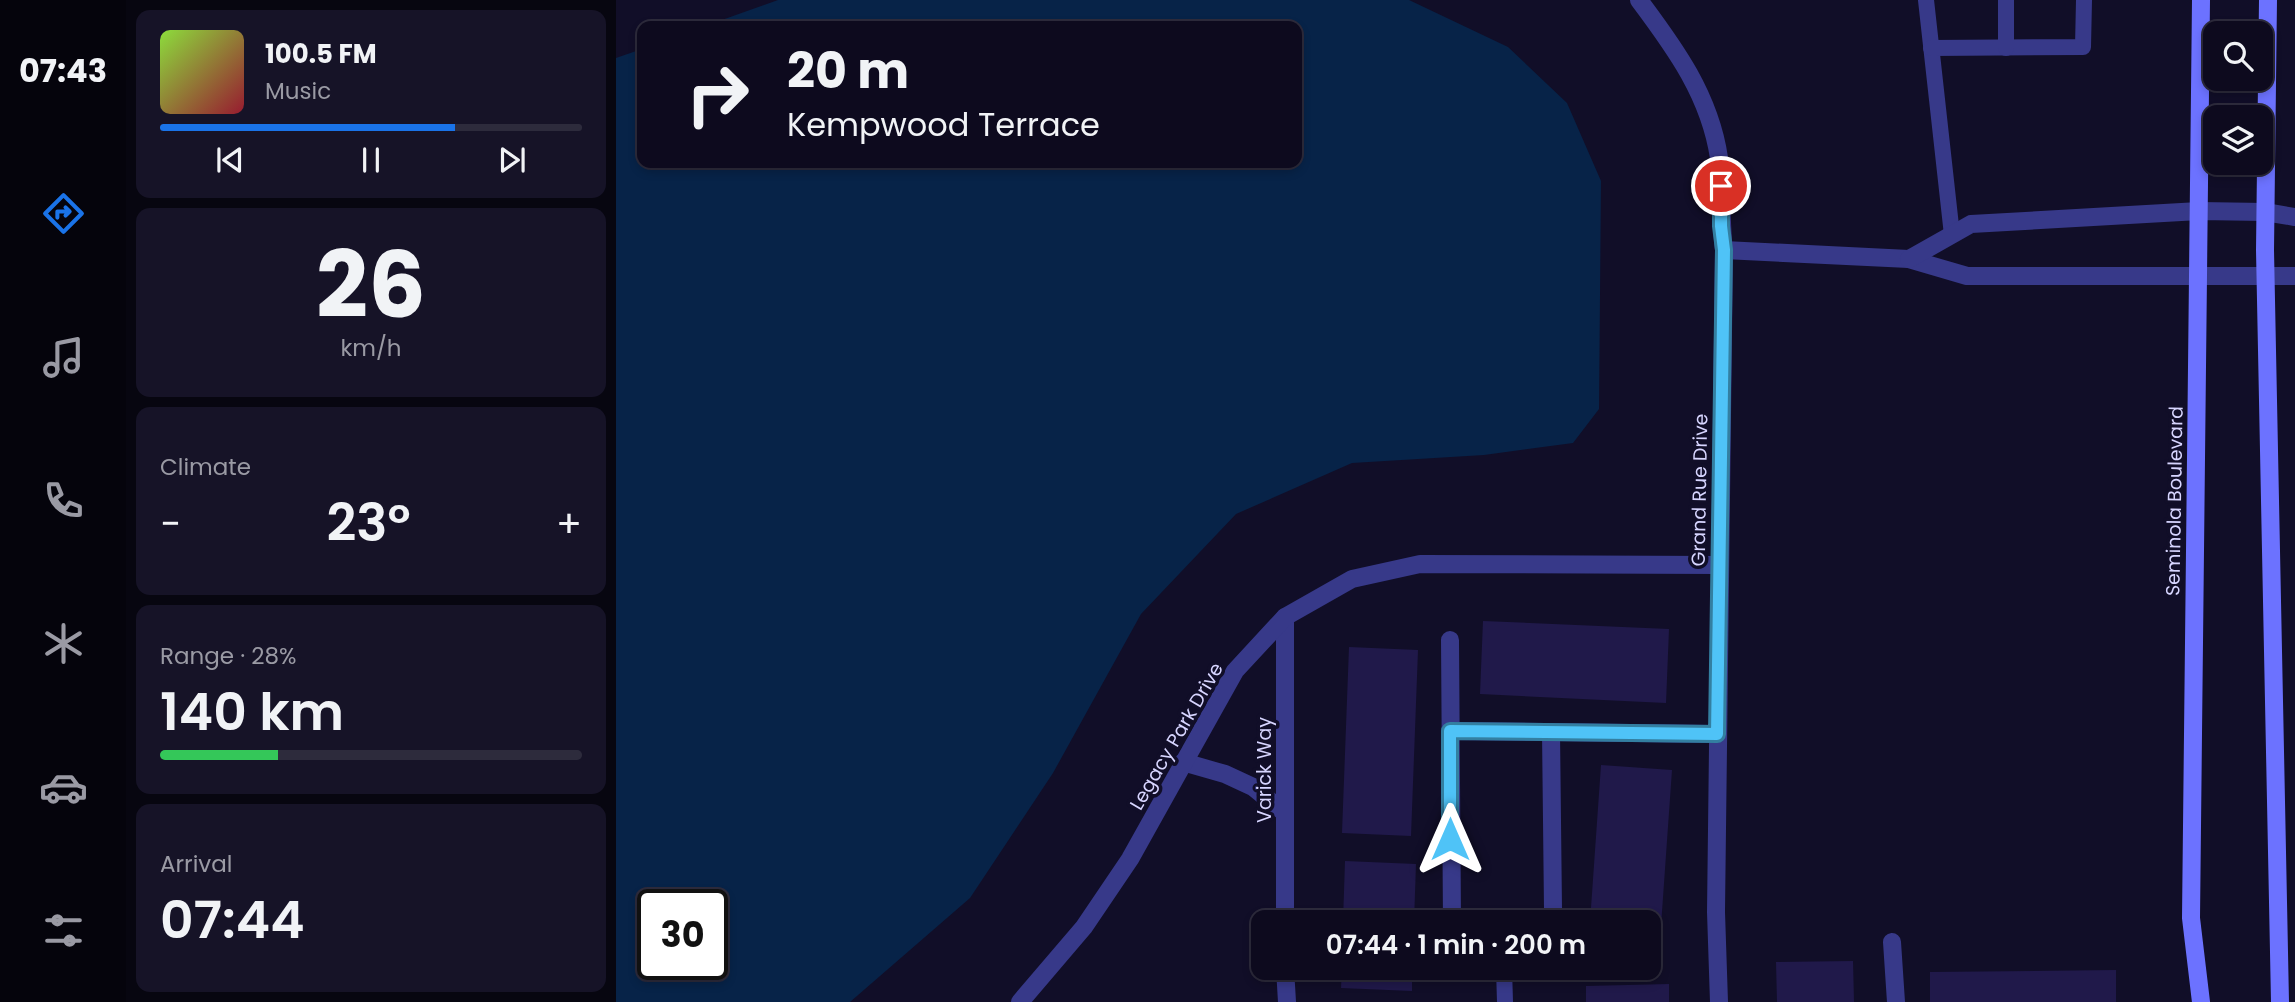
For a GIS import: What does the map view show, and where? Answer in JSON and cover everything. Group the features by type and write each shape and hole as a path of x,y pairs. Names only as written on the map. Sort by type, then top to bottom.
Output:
{"main road":[{"name":"Seminola Boulevard","path":"2201,0 2190,918 2201,1002"},
{"path":"2268,0 2265,276 2280,1002"}],"street":[{"name":"Grand Rue Drive","path":"1639,0 1687,69 1706,108 1719,160 1724,250 1718,565 1716,912 1719,1002"},
{"path":"1909,259 1971,224 2199,211 2265,212 2295,217"},
{"path":"1724,250 1909,259 1967,276 2295,276"},
{"name":"Legacy Park Drive","path":"1020,1002 1084,927 1130,859 1235,671 1285,617 1352,579 1420,564 1718,565"},
{"name":"Varick Way","path":"1285,617 1285,910"},
{"path":"1450,640 1452,910"},
{"path":"1450,731 1717,734"},
{"path":"1551,732 1553,910"},
{"path":"1183,762 1225,774 1253,787 1285,813"},
{"path":"1892,942 1896,1002"},
{"path":"1286,980 1287,1002"}],"lane":[{"path":"1926,0 1952,234"},
{"path":"2006,0 2006,48"},
{"path":"1931,48 2083,47 2084,0"},
{"path":"1504,980 1505,1002"}],"water":[{"path":"778,0 1409,0 1508,47 1567,103 1601,181 1599,409 1573,443 1484,455 1352,463 1236,514 1141,614 1053,773 970,898 850,1002 616,1002 616,58 637,51 637,168 1302,168 1302,21 719,21"}],"building":[{"path":"1483,621 1669,629 1666,703 1480,694"},
{"path":"1349,647 1418,650 1411,836 1342,833"},
{"path":"1601,765 1672,770 1661,926 1661,910 1591,910"},
{"path":"1345,861 1416,864 1414,910 1343,910"},
{"path":"1853,961 1854,1002 1777,1002 1776,962"},
{"path":"2116,970 2116,1002 1930,1002 1930,972"},
{"path":"1341,980 1412,980 1412,991 1341,988"},
{"path":"1669,984 1669,1002 1586,1002 1586,986"}],"route":[{"path":"1450,839 1450,731 1717,734 1724,250 1721,186"}]}
